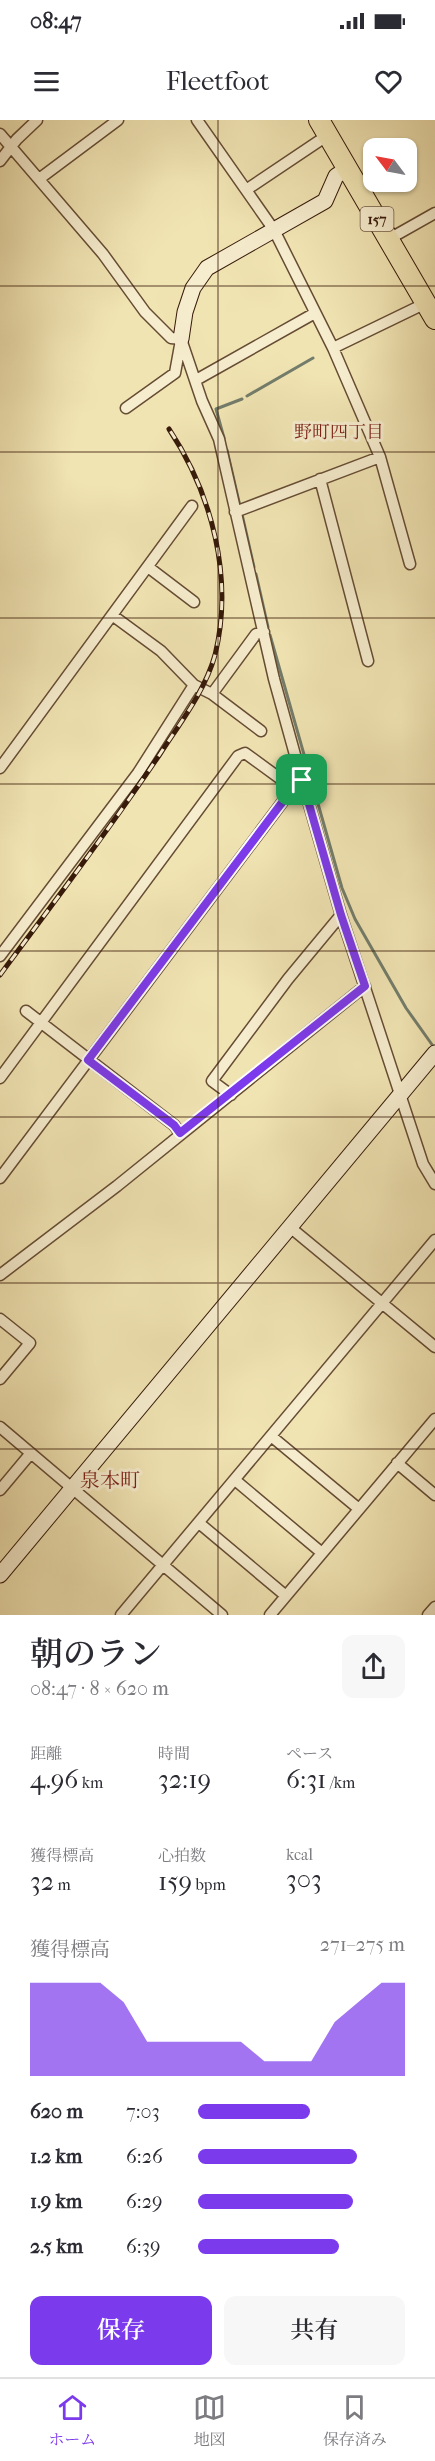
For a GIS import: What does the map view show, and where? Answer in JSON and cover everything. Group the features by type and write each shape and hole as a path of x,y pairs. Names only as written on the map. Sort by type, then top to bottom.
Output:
{"highway":[{"name":"157","path":"324,128 430,311"}],"street":[{"path":"0,161 37,120"},
{"path":"39,179 118,120"},
{"path":"196,120 274,230 333,348 380,457 410,564"},
{"path":"246,190 324,128"},
{"path":"0,134 103,254 145,312 171,338 181,339"},
{"path":"126,408 175,373 184,312 193,288 207,268 325,201 336,176 347,169"},
{"path":"389,239 435,213"},
{"path":"333,348 430,311"},
{"path":"196,380 315,314"},
{"path":"181,339 202,401 219,439 264,633 302,780 341,915 423,1164 435,1184"},
{"path":"235,512 380,457"},
{"path":"320,479 368,661"},
{"path":"0,768 192,506"},
{"path":"148,567 194,602"},
{"path":"112,615 161,651 194,685 212,694 261,732"},
{"path":"212,694 256,634 264,633"},
{"path":"0,956 138,773 194,685"},
{"path":"0,1078 238,756 245,753 293,788"},
{"path":"0,1178 293,788 302,780"},
{"path":"231,1095 213,1081 288,979 341,915"},
{"path":"0,1275 117,1186 365,986"},
{"path":"26,1011 174,1125 180,1133"},
{"path":"0,1575 435,1053"},
{"path":"291,1228 435,1347"},
{"path":"121,1615 435,1240"},
{"path":"0,1318 30,1343 0,1378"},
{"path":"270,1615 434,1422"},
{"path":"0,1427 222,1615"},
{"path":"271,1436 359,1509"},
{"path":"0,1490 32,1453"},
{"path":"397,1464 435,1495"},
{"path":"235,1480 322,1553"},
{"path":"199,1523 286,1596"},
{"path":"428,1615 435,1607"}],"waterway":[{"path":"247,396 313,358"},
{"path":"224,438 216,409 242,399"},
{"path":"227,450 240,506"},
{"path":"242,514 254,567"},
{"path":"256,574 268,627"},
{"path":"270,635 342,888 355,919 406,1008 433,1046"}],"railway":[{"path":"0,975 160,754 184,719 211,668 220,626 222,596 215,538 197,481 169,429"}],"district":[{"name":"野町四丁目","path":"339,432"},
{"name":"泉本町","path":"110,1480"}],"route":[{"path":"302,780 341,915 365,986 231,1095 180,1133 174,1125 88,1060 171,953 293,788 302,780"}]}
